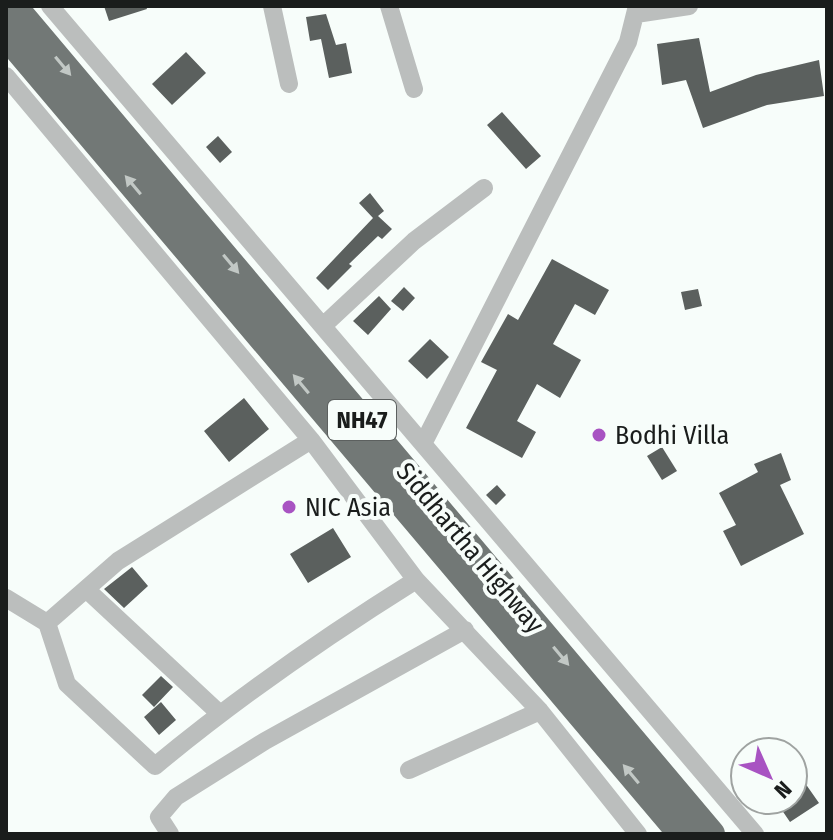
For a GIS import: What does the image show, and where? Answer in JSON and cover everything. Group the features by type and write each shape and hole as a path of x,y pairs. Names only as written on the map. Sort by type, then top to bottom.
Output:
{"highway":[{"name":"Siddhartha Highway","path":"13,6 711,834"},
{"name":"Siddhartha Highway","path":"6,35 682,834"}],"street":[{"path":"50,6 755,834"},
{"path":"272,6 289,84"},
{"path":"389,6 414,89"},
{"path":"424,442 628,42 637,10 689,6"},
{"path":"6,76 311,440 416,580 540,711 638,834"},
{"path":"324,325 414,241 484,188"},
{"path":"47,623 118,561 311,440"},
{"path":"6,598 47,623 67,684 155,766 219,713 320,641 416,580"},
{"path":"87,590 219,713"},
{"path":"170,834 159,817 176,797 265,741 465,630"},
{"path":"409,770 540,711"}],"building":[{"path":"104,6 146,6 147,9 109,21"},
{"path":"326,14 336,45 346,43 352,73 329,78 321,39 310,41 306,17"},
{"path":"699,38 710,92 756,75 819,60 824,96 767,105 703,128 686,80 662,85 657,44"},
{"path":"186,52 206,73 172,105 152,84"},
{"path":"502,112 541,156 526,169 487,125"},
{"path":"218,136 232,152 220,163 206,147"},
{"path":"370,193 384,211 378,216 392,229 382,239 378,236 328,290 316,278 373,218 359,203"},
{"path":"552,259 609,290 595,315 575,304 553,344 581,360 560,398 537,384 517,421 536,432 522,458 466,428 497,370 481,362 508,314 518,320"},
{"path":"404,287 415,298 403,311 391,301"},
{"path":"698,289 702,306 685,310 681,292"},
{"path":"379,296 391,309 368,335 353,321"},
{"path":"430,339 449,357 427,379 408,361"},
{"path":"244,398 269,429 229,462 204,431"},
{"path":"662,447 677,471 662,480 647,456"},
{"path":"781,453 791,480 780,485 804,534 741,566 723,531 736,525 719,493 758,472 754,464"},
{"path":"497,485 506,495 496,505 486,495"},
{"path":"333,528 351,557 308,583 290,554"},
{"path":"132,567 148,586 124,608 104,589"},
{"path":"161,676 173,687 154,707 142,695"},
{"path":"161,702 176,720 159,735 144,717"},
{"path":"809,789 819,803 809,810"}],"place":[{"name":"Bodhi Villa","path":"599,435"},
{"name":"NIC Asia","path":"289,507"}]}
